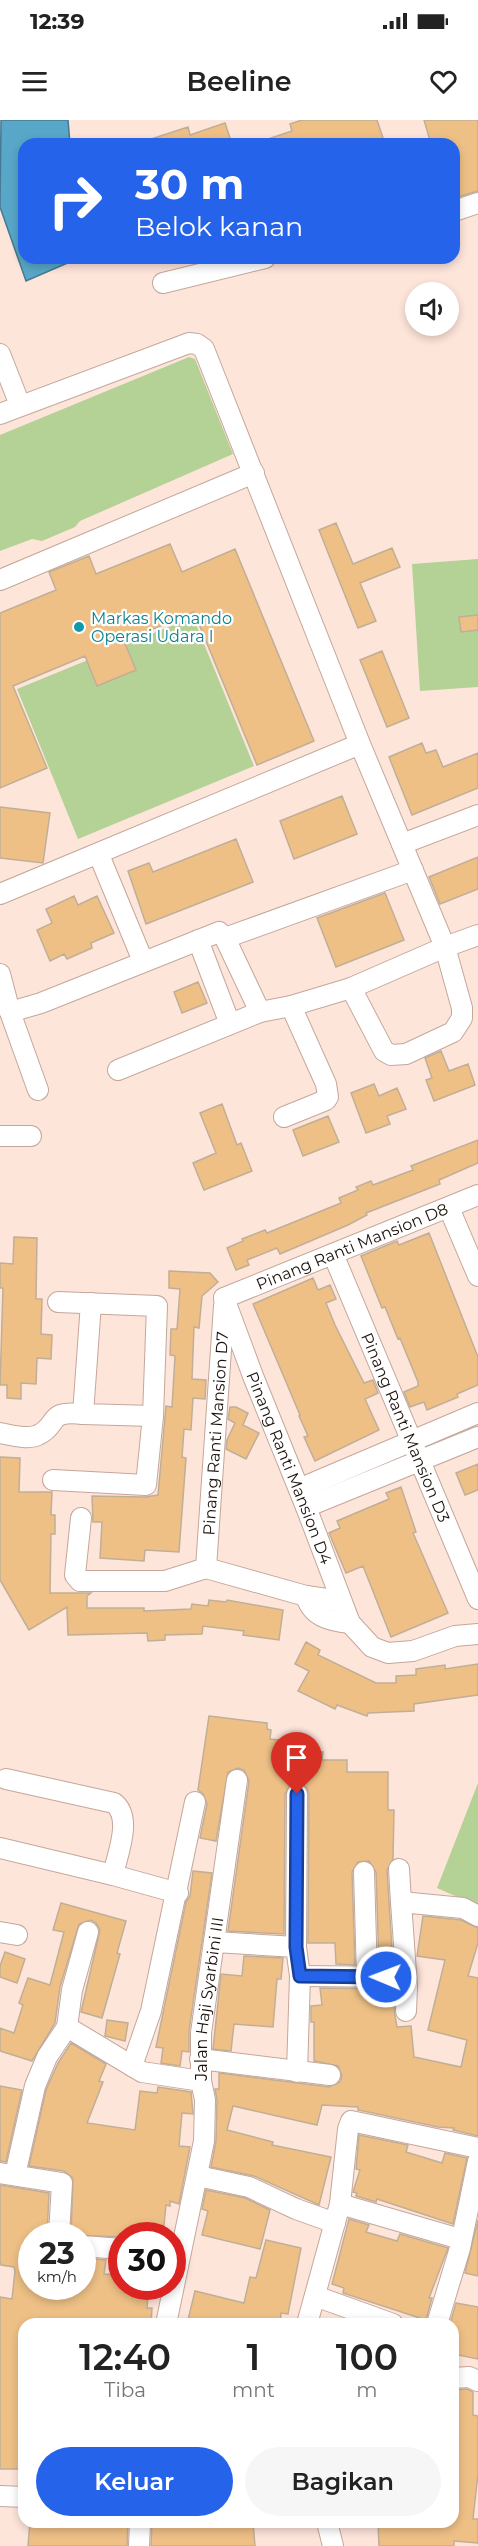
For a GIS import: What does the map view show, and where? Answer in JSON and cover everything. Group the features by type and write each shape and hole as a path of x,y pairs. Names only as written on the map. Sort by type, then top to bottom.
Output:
{"street":[{"path":"460,209 478,203"},
{"path":"163,283 241,264"},
{"path":"0,414 177,346 189,343 197,344 204,349 360,744 445,947 462,1008 462,1018 453,1032 406,1054 391,1055 384,1051 351,988"},
{"path":"0,354 20,405"},
{"path":"0,580 254,473"},
{"path":"0,894 99,855 360,744"},
{"path":"402,844 478,815"},
{"path":"99,855 143,961"},
{"path":"225,938 413,870"},
{"path":"10,1012 41,1003 219,932 225,938 261,1012"},
{"path":"118,1070 261,1012 291,1006 351,988 478,935"},
{"path":"198,940 230,1024"},
{"path":"0,974 10,1012 39,1090"},
{"path":"284,1117 326,1101 328,1097 326,1084 291,1006"},
{"path":"0,1136 31,1136"},
{"name":"Pinang Ranti Mansion D8","path":"224,1298 478,1195"},
{"path":"449,1208 478,1276"},
{"name":"Pinang Ranti Mansion D3","path":"333,1254 478,1599"},
{"name":"Pinang Ranti Mansion D7","path":"206,1568 224,1298"},
{"name":"Pinang Ranti Mansion D4","path":"224,1298 303,1498 340,1601 355,1629"},
{"path":"53,1480 146,1485 153,1416 157,1306 58,1302"},
{"path":"83,1414 91,1304"},
{"path":"218,1375 253,1376"},
{"path":"0,1433 30,1437 39,1435 55,1417 67,1413 153,1416"},
{"path":"303,1498 412,1441 478,1413"},
{"path":"303,1498 420,1461 478,1437"},
{"path":"81,1518 75,1575 78,1580 150,1583 172,1580 206,1568 306,1596 340,1601"},
{"path":"306,1596 309,1604 322,1616 355,1629 372,1647 388,1653 413,1651 455,1636 478,1634"},
{"path":"6,1779 114,1803 119,1807 122,1815 122,1834 112,1875"},
{"name":"Jalan Haji Syarbini III","path":"185,2222 198,2176 205,2119 200,2059 202,2017 215,1942 237,1780"},
{"path":"297,1794 296,1947 300,1976 297,2072"},
{"path":"132,2066 151,2011 178,1893 195,1802"},
{"path":"0,1848 178,1893"},
{"path":"399,1869 406,2011"},
{"path":"364,1872 367,1977"},
{"path":"401,1902 463,1908 478,1917"},
{"path":"60,2222 62,2183 7,2174 35,2086 47,2057 67,2027 72,1990 88,1932"},
{"path":"215,1942 296,1947"},
{"path":"300,1976 406,1977"},
{"path":"67,2027 142,2072 156,2076 201,2081"},
{"path":"200,2059 330,2075"},
{"path":"309,2318 337,2214 351,2121 478,2148"},
{"path":"439,2318 466,2247 478,2161"},
{"path":"198,2176 249,2187 296,2209 337,2214 466,2247"},
{"path":"315,2296 376,2318"},
{"name":"Jalan Haji Syarbini III","path":"167,2318 169,2300"},
{"path":"459,2378 469,2377 478,2381"},
{"path":"0,2496 18,2497"},
{"path":"139,2546 140,2528"},
{"path":"328,2528 333,2546"}],"green space":[{"path":"189,357 195,359 233,454 80,521 75,527 42,541 32,539 0,551 0,435"},
{"path":"478,559 478,687 420,691 412,564"},
{"path":"193,617 254,766 78,839 17,689"},
{"path":"478,1783 478,1906 437,1888"}],"water":[{"path":"1,120 68,120 70,138 18,138 18,258 0,207"},
{"path":"20,264 65,264 26,281"}],"building":[{"path":"302,120 377,120 383,138 271,138 292,131 290,124"},
{"path":"424,120 478,120 478,191 460,196 460,138 429,138"},
{"path":"225,123 230,138 154,138 188,127 190,135"},
{"path":"336,523 353,564 392,548 400,567 360,583 376,621 358,628 319,530"},
{"path":"170,544 182,572 235,549 314,741 257,765 194,612 124,641 136,670 97,686 85,656 13,686 47,768 0,788 0,613 56,590 49,572 89,556 96,574"},
{"path":"478,615 478,630 461,632 459,617"},
{"path":"382,651 409,718 387,727 360,660"},
{"path":"422,743 426,753 436,750 443,767 478,753 478,788 412,815 389,757"},
{"path":"342,796 357,834 294,859 280,821"},
{"path":"0,807 50,813 43,863 0,858"},
{"path":"236,839 253,882 146,924 128,871 149,863 153,872"},
{"path":"478,857 478,889 440,904 429,877"},
{"path":"385,893 404,940 336,967 317,918"},
{"path":"74,896 78,905 97,896 114,933 91,943 92,948 67,959 64,954 50,961 37,930 52,923 46,909"},
{"path":"198,982 207,1003 182,1013 174,992"},
{"path":"441,1051 449,1071 468,1064 475,1085 434,1101 426,1080 432,1078 425,1058"},
{"path":"374,1084 379,1096 397,1088 406,1109 387,1116 390,1124 366,1133 351,1093"},
{"path":"222,1104 237,1145 241,1143 252,1171 204,1190 193,1163 216,1153 200,1113"},
{"path":"328,1116 339,1142 303,1156 293,1130"},
{"path":"478,1140 478,1163 439,1180 440,1184 366,1213 367,1215 348,1225 280,1254 277,1248 247,1260 249,1265 236,1270 227,1248 243,1241 242,1239 265,1230 267,1233 341,1203 339,1198 358,1190 356,1187 371,1181 373,1185 413,1170 411,1166"},
{"path":"429,1233 478,1357 478,1385 457,1394 458,1397 427,1410 424,1402 410,1407 404,1392 418,1386 418,1382 385,1307 382,1308 361,1256 397,1241 399,1245"},
{"path":"14,1237 37,1238 36,1299 42,1299 41,1334 52,1335 51,1359 37,1358 36,1384 21,1383 21,1399 7,1398 7,1385 0,1385 3,1288 0,1288 0,1263 13,1264"},
{"path":"169,1271 210,1273 218,1282 202,1296 199,1328 194,1327 192,1379 206,1380 205,1399 193,1398 191,1430 184,1429 182,1457 186,1458 179,1552 145,1550 144,1561 100,1558 102,1522 93,1522 92,1496 145,1497 158,1495 166,1406 172,1407 175,1356 170,1355 171,1329 177,1329 180,1289 169,1288"},
{"path":"313,1278 318,1290 330,1285 336,1299 326,1303 335,1325 364,1383 373,1380 378,1393 365,1399 379,1430 315,1461 304,1437 308,1436 300,1415 253,1304"},
{"path":"230,1407 236,1407 248,1413 243,1425 259,1433 246,1459 226,1449 227,1440 235,1423 228,1419"},
{"path":"0,1457 20,1458 19,1492 52,1492 51,1515 55,1515 55,1534 51,1534 50,1593 91,1593 87,1596 87,1608 144,1608 144,1611 191,1609 192,1604 208,1606 209,1600 226,1602 227,1600 283,1610 279,1640 243,1635 244,1631 203,1626 202,1634 165,1635 165,1640 148,1641 147,1633 68,1635 67,1607 29,1630 0,1580"},
{"path":"478,1464 478,1490 465,1495 456,1473"},
{"path":"401,1487 416,1532 413,1533 448,1613 391,1637 363,1566 346,1573 329,1533 340,1528 337,1521 389,1499 386,1493"},
{"path":"306,1642 320,1650 318,1655 376,1683 396,1683 396,1676 416,1675 416,1669 445,1665 445,1669 478,1664 478,1695 414,1704 414,1711 368,1713 367,1716 337,1705 335,1709 298,1691 309,1671 295,1664"},
{"path":"209,1716 267,1723 267,1729 271,1730 270,1739 286,1741 284,1750 323,1752 322,1760 347,1760 347,1772 388,1772 388,1810 394,1810 393,1859 387,1870 393,1965 379,1965 376,1872 369,1861 358,1862 352,1872 355,1965 336,1964 335,1943 308,1943 309,1794 307,1788 298,1782 291,1784 285,1794 284,1934 228,1931 249,1781 244,1770 238,1768 228,1772 216,1841 200,1838 207,1804 203,1794 198,1790"},
{"path":"193,1871 212,1873 189,2031 189,2052 182,2051 180,2066 161,2063 163,2048 156,2047 186,1902 190,1896"},
{"path":"61,1903 126,1921 117,1953 120,1954 102,2018 81,2012 100,1930 91,1920 79,1924 60,1987 55,2023 32,2061 0,2051 0,2028 14,2033 23,2005 19,2003 28,1978 50,1985 64,1932 53,1930"},
{"path":"423,1916 461,1920 478,1928 478,1943 468,1976 478,1978 478,2136 453,2130 454,2128 438,2127 358,2110 358,2107 322,2105 317,2125 233,2106 227,2130 273,2142 272,2145 331,2157 319,2205 254,2176 211,2167 216,2141 215,2089 219,2089 219,2073 329,2087 340,2082 342,2076 338,2066 314,2061 314,2022 311,2022 311,2006 322,2005 320,1988 395,1989 394,2010 397,2027 411,2026 414,2057 461,2067 467,2040 428,2030 445,1960 417,1956"},
{"path":"5,1952 25,1959 17,1983 0,1977 0,1966"},
{"path":"244,1956 283,1958 281,1979 277,1979 273,2027 234,2024 231,2051 213,2049 221,1974 242,1976"},
{"path":"107,2020 128,2023 125,2041 105,2036"},
{"path":"71,2043 106,2064 99,2081 103,2082 87,2123 135,2130 140,2091 157,2093 158,2087 191,2092 193,2114 182,2113 179,2146 190,2147 179,2204 170,2201 170,2206 166,2205 164,2222 108,2222 108,2236 96,2236 96,2222 71,2222 73,2178 64,2171 29,2166 46,2090 58,2063"},
{"path":"0,2086 22,2090 6,2162 0,2161"},
{"path":"359,2135 408,2145 406,2152 442,2163 445,2153 467,2158 453,2224 377,2199 376,2202 356,2196 357,2193 353,2192 360,2170 356,2169"},
{"path":"0,2185 49,2193 48,2222 18,2222 18,2300 96,2300 96,2259 106,2260 104,2274 108,2274 108,2300 148,2300 147,2308 152,2308 151,2318 18,2318 18,2469 0,2469 0,2297 12,2299 15,2271 14,2267 1,2265"},
{"path":"206,2190 245,2198 270,2210 260,2249 202,2235 208,2211 202,2209"},
{"path":"349,2219 369,2225 366,2232 397,2241 400,2234 448,2248 429,2298 432,2298 427,2318 420,2318 343,2293 344,2288 332,2284"},
{"path":"478,2220 478,2276 465,2273"},
{"path":"266,2240 301,2248 288,2314 281,2313 281,2318 188,2318 195,2291 244,2303 250,2277 256,2278"},
{"path":"456,2303 478,2307 478,2359 459,2355 459,2318 452,2318"},
{"path":"467,2389 473,2392 473,2415 478,2416 478,2474 473,2519 478,2519 478,2543 454,2541 454,2546 379,2546 378,2528 459,2528 459,2390"},
{"path":"30,2528 128,2528 127,2546 28,2546"},
{"path":"152,2528 254,2528 255,2546 151,2546"}],"place":[{"name":"Markas Komando Operasi Udara I","path":"79,627"}],"route":[{"path":"297,1794 296,1947 300,1976 386,1977"}]}
